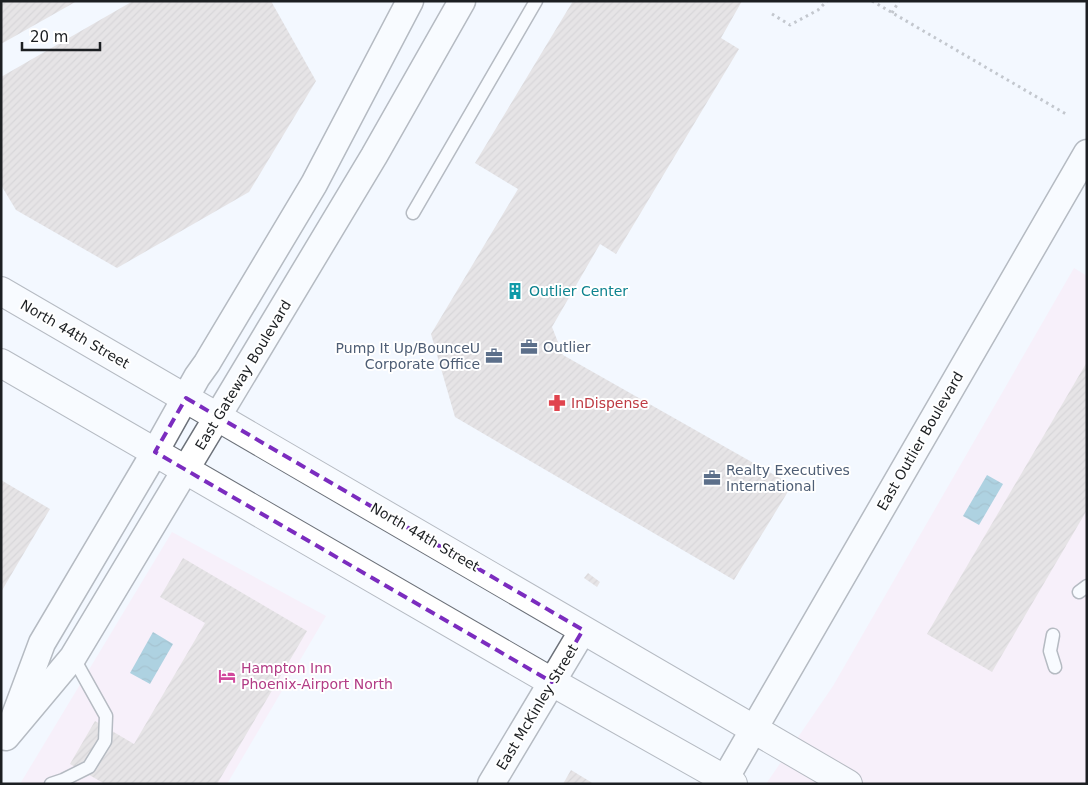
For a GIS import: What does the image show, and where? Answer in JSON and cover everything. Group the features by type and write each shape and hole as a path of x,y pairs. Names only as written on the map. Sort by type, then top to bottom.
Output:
{"main road":[{"name":"North 44th Street","path":"1,291 848,784"},
{"path":"1,363 552,682 729,781"}],"street":[{"path":"388,43 397,1"},
{"name":"East Gateway Boulevard","path":"4,742 42,643 197,377 314,184 410,1"},
{"name":"East Gateway Boulevard","path":"4,742 73,657 374,156 462,1"},
{"name":"East Outlier Boulevard","path":"753,730 1087,153"},
{"name":"East McKinley Street","path":"491,784 583,630"},
{"path":"729,781 753,730"}],"lane":[{"path":"412,213 536,1"},
{"path":"1054,635 1050,651 1055,667"},
{"path":"51,784 89,768 105,741 106,716 73,657"}],"path":[{"path":"772,14 790,25 818,10 827,1"},
{"path":"872,1 1066,114"},
{"path":"892,13 898,1"}],"highlighted area":[{"path":"186,398 583,630 552,682 155,452"}],"shaded area":[{"path":"1074,268 1087,276 1087,784 766,784 833,686"},
{"path":"172,532 326,616 227,784 20,784"}],"water":[{"path":"987,475 1003,484 979,525 963,516"},
{"path":"153,632 173,644 150,684 130,673"}],"building":[{"path":"1,1 77,1 1,44"},
{"path":"133,1 271,1 316,81 249,192 117,268 16,210 1,185 1,77"},
{"name":"Outlier Center","path":"573,1 742,1 721,38 739,49 616,254 600,244 552,327 563,355 792,485 734,580 455,417 431,334 518,189 475,163"},
{"path":"1087,362 1087,510 992,672 927,634"},
{"path":"1,480 50,509 1,592"},
{"name":"Hampton Inn Phoenix-Airport North","path":"183,558 307,631 217,784 105,784 70,764 95,721 134,744 205,623 160,597"},
{"path":"588,573 600,582 597,587 584,578"},
{"path":"571,770 594,784 563,784"}],"place":[{"name":"Outlier Center","path":"515,291"},
{"name":"Outlier","path":"529,347"},
{"name":"Pump It Up/BounceU Corporate Office","path":"494,356"},
{"name":"InDispense","path":"557,403"},
{"name":"Realty Executives International","path":"712,478"},
{"name":"Hampton Inn Phoenix-Airport North","path":"227,676"}]}
